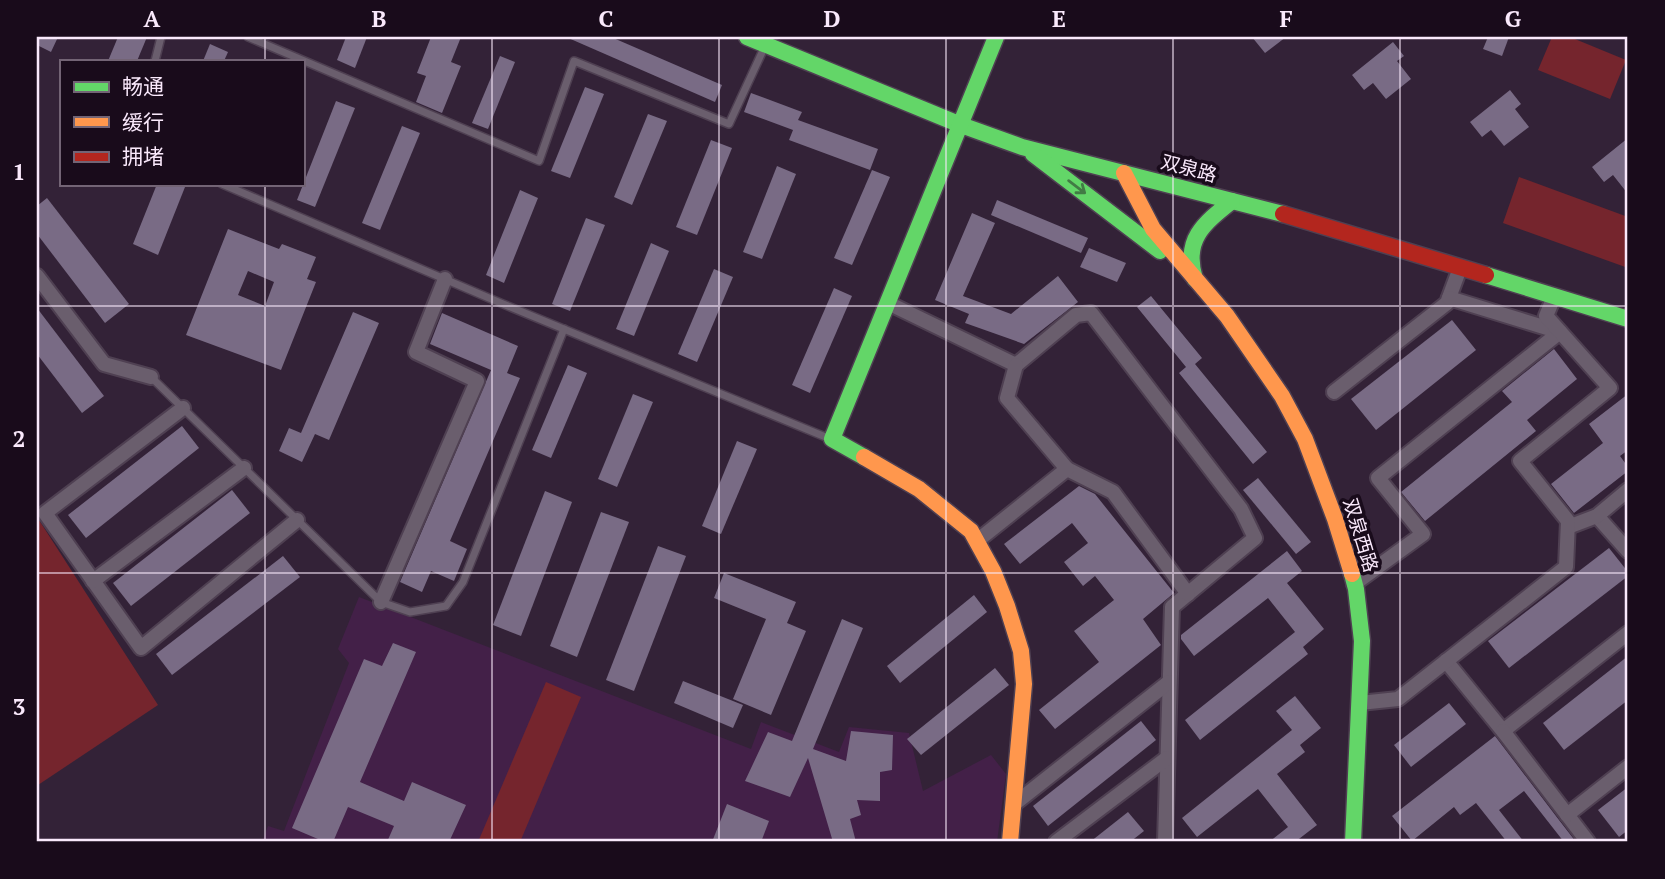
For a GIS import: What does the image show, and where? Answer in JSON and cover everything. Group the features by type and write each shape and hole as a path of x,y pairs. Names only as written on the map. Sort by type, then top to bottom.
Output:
{"street":[{"name":"双泉路","path":"747,37 961,125 1022,147 1312,222 1628,319"},
{"path":"996,37 832,439 919,489 971,531 993,571 1021,650 1024,684 1010,842"},
{"name":"双泉西路","path":"1022,147 1138,232 1195,279"},
{"name":"双泉西路","path":"1124,173 1153,229 1227,316 1282,396 1305,439 1335,519 1354,584 1362,641 1353,842"},
{"path":"1195,279 1190,258 1194,240 1208,220 1232,201"},
{"path":"1334,392 1447,303 1460,268"},
{"path":"37,276 104,364 152,377"},
{"path":"381,603 477,381 416,352 445,279"},
{"path":"1360,703 1398,699 1566,567 1568,521 1520,460 1610,387 1546,316 1554,297"},
{"path":"1449,299 1560,332"},
{"path":"888,303 1016,365"},
{"path":"1165,842 1172,607 1188,594 1255,538 1241,509 1091,313 1076,315 1016,365 1007,398 1067,469 1113,492 1188,594"},
{"path":"1354,584 1423,534 1378,478 1560,332"},
{"path":"183,408 45,513 141,648 297,520"},
{"path":"93,581 244,468"},
{"path":"977,541 1067,469"},
{"path":"1568,527 1597,516 1628,490"},
{"path":"1597,516 1628,551"},
{"path":"1503,731 1628,633"},
{"path":"1446,661 1588,842"},
{"path":"1013,805 1169,682"},
{"path":"1056,842 1167,758"},
{"path":"1567,815 1628,767"}],"lane":[{"path":"155,60 161,37"},
{"path":"248,37 302,60"},
{"path":"304,61 539,161 574,61 729,124 765,44"},
{"path":"227,186 832,439"},
{"path":"152,377 381,603 410,612 446,606 463,582 564,329"}],"shaded area":[{"path":"1552,37 1570,37 1626,60 1610,99 1538,70"},
{"path":"1519,177 1628,217 1628,268 1503,223"},
{"path":"37,517 158,705 38,785 37,789"},
{"path":"359,597 751,749 761,722 839,752 849,727 909,733 923,791 991,755 1006,774 997,842 262,842 268,826 284,831 349,663 338,649"},
{"path":"546,682 581,697 520,842 478,842"}],"building":[{"path":"37,37 58,37 51,52 37,45"},
{"path":"118,37 147,37 137,60 108,60"},
{"path":"346,37 367,37 355,68 337,60"},
{"path":"431,37 461,37 451,62 461,66 442,113 416,102 426,76 417,73"},
{"path":"566,37 611,37 722,85 715,102"},
{"path":"1252,37 1286,37 1265,53"},
{"path":"1488,37 1509,37 1502,56 1483,49"},
{"path":"1393,42 1404,56 1397,61 1411,79 1386,99 1373,83 1364,90 1352,75"},
{"path":"210,44 228,52 224,60 203,60"},
{"path":"500,56 515,62 488,129 472,123"},
{"path":"585,87 604,94 570,178 551,171"},
{"path":"1510,90 1521,104 1515,109 1529,127 1504,146 1491,130 1482,137 1470,122"},
{"path":"751,93 802,112 798,120 878,149 870,170 789,140 793,130 744,112"},
{"path":"336,101 355,108 315,207 297,200"},
{"path":"648,114 667,121 632,205 614,197"},
{"path":"402,126 420,133 380,230 362,223"},
{"path":"1628,138 1628,194 1613,175 1604,182 1592,167"},
{"path":"711,140 732,148 697,235 676,227"},
{"path":"777,166 796,174 762,259 743,252"},
{"path":"872,170 890,177 852,265 834,258"},
{"path":"156,186 185,187 158,255 133,244"},
{"path":"520,190 538,198 504,283 486,275"},
{"path":"47,198 129,304 105,323 37,234 37,206"},
{"path":"997,200 1088,238 1081,253 991,215"},
{"path":"972,213 995,223 963,296 1011,314 1058,276 1078,302 1024,344 965,323 969,314 935,300"},
{"path":"586,218 605,225 570,311 552,304"},
{"path":"228,229 279,249 282,244 316,257 307,279 316,282 281,370 186,335","holes":["248,271 274,282 265,306 238,295"]},
{"path":"651,243 669,251 634,336 616,329"},
{"path":"1089,248 1126,263 1117,282 1080,267"},
{"path":"714,269 733,277 697,362 678,354"},
{"path":"834,288 852,296 810,393 792,385"},
{"path":"1151,296 1202,358 1195,364 1267,452 1253,464 1179,373 1186,367 1137,307"},
{"path":"37,308 104,396 82,413 37,354"},
{"path":"353,312 379,323 329,440 315,434 302,462 279,451 289,428 301,433"},
{"path":"442,313 518,346 507,373 520,378 450,541 467,549 454,581 431,571 422,592 400,582 491,370 430,344"},
{"path":"1452,320 1476,350 1376,430 1351,399"},
{"path":"1554,349 1577,379 1527,420 1536,431 1425,521 1401,492 1512,402 1502,391"},
{"path":"568,365 587,373 551,458 532,450"},
{"path":"633,394 653,402 617,487 598,479"},
{"path":"1628,394 1628,450 1620,456 1628,471 1574,513 1551,484 1603,443 1589,424"},
{"path":"182,426 199,448 86,538 68,515"},
{"path":"737,441 757,449 721,534 702,526"},
{"path":"1258,478 1311,542 1296,554 1243,490"},
{"path":"1079,486 1095,494 1174,593 1143,619 1161,645 1055,729 1039,710 1099,662 1074,631 1114,600 1095,576 1083,586 1064,562 1088,543 1072,523 1020,564 1004,544"},
{"path":"232,490 250,513 131,606 113,583"},
{"path":"545,491 572,502 521,636 493,625"},
{"path":"601,512 629,522 577,657 550,646"},
{"path":"658,546 686,556 634,691 606,680"},
{"path":"1609,548 1628,572 1628,576 1509,668 1488,641"},
{"path":"1287,551 1302,571 1287,583 1324,629 1303,647 1308,654 1200,740 1185,720 1295,632 1268,598 1194,656 1181,639 1181,635"},
{"path":"283,556 300,577 172,675 156,654"},
{"path":"724,573 796,602 787,623 806,631 771,715 733,699 766,619 714,598"},
{"path":"974,595 987,612 900,683 887,666"},
{"path":"842,619 863,628 813,749 846,761 851,731 893,735 892,770 880,772 880,801 857,800 861,815 850,819 856,842 833,842 808,758 790,797 745,781 768,732 792,741"},
{"path":"393,643 416,652 360,782 404,801 412,782 466,805 449,842 387,842 394,826 348,807 333,842 325,842 292,828 364,659 382,666"},
{"path":"1628,656 1628,700 1564,750 1543,723"},
{"path":"995,668 1009,685 921,755 907,739"},
{"path":"683,681 743,705 733,728 674,703"},
{"path":"1295,696 1321,728 1300,745 1305,752 1277,774 1317,825 1295,842 1269,842 1288,827 1258,789 1197,837 1182,818 1292,730 1276,711"},
{"path":"1449,703 1466,724 1411,767 1394,745"},
{"path":"1141,721 1156,740 1048,826 1033,806"},
{"path":"1495,736 1576,842 1564,842 1524,791 1499,810 1524,842 1507,842 1476,803 1460,815 1454,807 1412,841 1392,816"},
{"path":"1628,787 1628,830 1619,837 1598,810"},
{"path":"727,804 769,821 761,842 712,842"},
{"path":"1128,812 1144,831 1130,842 1090,842"}],"traffic: fast":[{"path":"747,37 961,125 1022,147 1283,214"},
{"path":"864,457 832,439 996,37"},
{"path":"1033,154 1160,251"},
{"path":"1195,279 1192,254 1198,234 1212,217 1232,201"},
{"path":"1486,275 1628,319"},
{"path":"1352,574 1362,641 1353,842"}],"traffic: slow":[{"path":"1124,173 1153,229 1227,316 1282,396 1305,439 1352,574"},
{"path":"864,457 919,489 971,531 993,571 1007,606 1021,651 1024,684 1010,842"}],"traffic: jam":[{"path":"1283,214 1486,275"}]}
